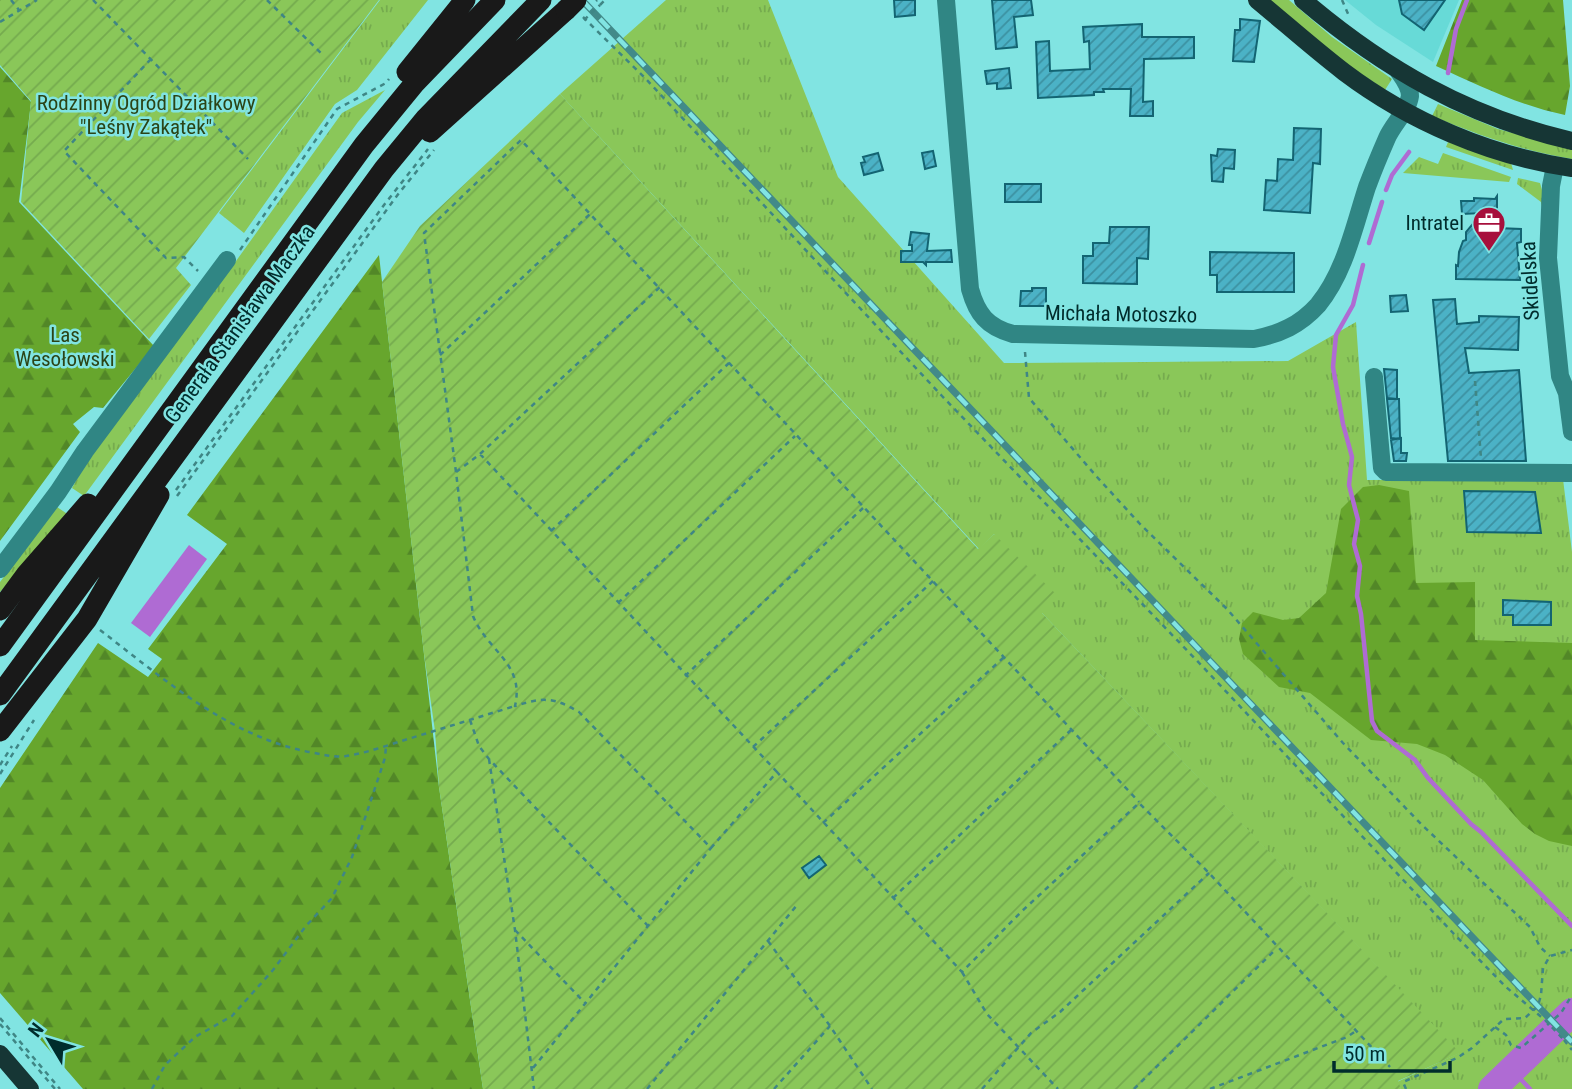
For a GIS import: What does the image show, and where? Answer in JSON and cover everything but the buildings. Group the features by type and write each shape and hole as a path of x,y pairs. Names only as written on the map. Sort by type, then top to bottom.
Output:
{"highway":[{"path":"318,207 365,125 466,0"},
{"name":"Generała Stanisława Maczka","path":"0,646 364,145 414,84 495,0"},
{"name":"Generała Stanisława Maczka","path":"0,695 384,169 426,118 541,0"},
{"path":"336,234 383,187 422,140 583,7"},
{"path":"0,731 96,626 210,405"},
{"path":"0,610 26,575 171,411"}],"main road":[{"path":"1258,0 1344,72 1403,111 1456,136 1564,167"},
{"path":"1311,3 1367,51 1422,86 1501,121 1572,141"},
{"path":"0,1054 30,1089"}],"street":[{"name":"Michała Motoszko","path":"946,0 970,289 979,314 989,325 1013,334 1254,339 1287,330 1316,307 1337,275 1383,146 1410,94 1408,84 1399,72"},
{"name":"Skidelska","path":"1564,167 1551,186 1548,258 1560,376 1569,393 1572,432"},
{"path":"0,569 227,260"},
{"path":"1374,377 1382,468 1391,473 1572,473"}],"path":[{"path":"11,0 19,10"},
{"path":"0,22 37,0"},
{"path":"93,0 248,159"},
{"path":"267,0 324,57"},
{"path":"583,7 600,5 605,0"},
{"path":"591,26 645,78 942,396 1203,667 1446,926 1506,987 1533,1008 1572,1050"},
{"path":"151,59 64,151 166,258 184,257"},
{"path":"227,260 236,255 337,109 386,83"},
{"path":"515,706 518,691 512,670 478,628 473,616 424,233 521,140 1003,659 1209,873 1390,1067"},
{"path":"173,503 435,145 384,205 174,492"},
{"path":"440,355 590,214"},
{"path":"456,472 480,454 660,287"},
{"path":"1025,335 1029,398 1140,524 1227,609 1343,743 1421,824 1530,927 1540,947 1550,956"},
{"path":"551,531 729,362"},
{"path":"1475,381 1482,474"},
{"path":"618,603 795,436"},
{"path":"480,454 962,972 987,1014 1058,1089"},
{"path":"685,676 863,508"},
{"path":"753,747 933,581"},
{"path":"96,626 175,688 220,718 252,734 293,748 334,756 346,756 386,746 546,698 562,702 579,712 711,848"},
{"path":"823,823 1003,659"},
{"path":"0,765 35,714 0,774"},
{"path":"470,720 479,746 489,759 649,927"},
{"path":"893,898 1071,730"},
{"path":"152,1089 165,1065 195,1037 232,1016 332,898 352,857 385,758 386,746"},
{"path":"489,759 515,930 534,1089"},
{"path":"533,1068 711,848 777,772"},
{"path":"962,972 1021,912 1139,803"},
{"path":"982,1089 1031,1033 1060,1012 1209,873"},
{"path":"647,1089 797,905"},
{"path":"515,930 585,1003"},
{"path":"768,941 872,1089"},
{"path":"1134,1089 1277,948"},
{"path":"1406,1089 1403,1082 1457,1058 1504,1019 1525,1018 1538,1006 1543,968 1550,956 1572,950"},
{"path":"1495,1027 1506,1035 1511,1045 1521,1048 1561,1013 1572,995"},
{"path":"0,1018 60,1089"},
{"path":"0,1024 55,1089"},
{"path":"774,1089 830,1026"},
{"path":"1210,1089 1347,1037 1356,1031"}],"shaded area":[{"path":"1345,0 1459,0 1433,62 1376,25"},
{"path":"189,545 207,559 150,637 131,623"}],"green space":[{"name":"Rodzinny Ogród Działkowy \"Leśny Zakątek\"","path":"0,0 379,0 176,268 191,285 149,339 21,202 31,101 0,65"},
{"path":"380,0 428,0 357,90 335,104 244,233 219,213"},
{"path":"666,0 768,0 838,177 1004,363 1288,361 1356,322 1367,480 1563,479 1572,552 1572,1089 1401,1089 1397,1082 1459,1053 1042,613 994,534 979,549 560,94"},
{"path":"1268,0 1289,0 1332,37 1392,79 1385,90 1345,63"},
{"path":"1462,0 1563,0 1570,86 1565,115 1515,101 1436,66"},
{"name":"Las Wesołowski","path":"0,67 31,102 19,202 154,346 103,408 94,407 73,424 80,432 0,541"},
{"path":"385,90 358,122 84,496 72,488 90,455 216,289 342,113"},
{"path":"560,94 978,549 994,534 1058,596 1042,613 1460,1053 1398,1081 1401,1089 483,1089 439,787 435,731 382,282 420,226"},
{"path":"1438,104 1498,129 1572,149 1572,159 1536,152 1466,130 1432,116"},
{"path":"1448,142 1511,163 1513,170 1446,147"},
{"path":"1443,153 1511,177 1509,182 1403,173 1419,157 1438,164"},
{"path":"1518,178 1540,183 1544,197 1544,220 1541,202 1517,184"},
{"path":"379,255 439,787 483,1089 83,1089 0,993 0,788 98,643 148,677 162,659 148,649 227,544 187,515"},
{"path":"1379,485 1409,491 1416,583 1475,582 1475,640 1572,643 1572,846 1549,841 1535,834 1522,824 1483,780 1445,755 1417,744 1371,740 1310,693 1279,687 1243,654 1239,639 1242,623 1253,612 1283,620 1299,618 1326,593 1341,509 1363,487"},
{"path":"57,507 69,515 0,592 0,582"}],"waterway":[{"path":"1448,73 1456,29 1467,0"},
{"path":"1386,190 1392,175 1409,152"},
{"path":"1369,243 1382,202"},
{"path":"1363,265 1353,305 1336,335 1333,367 1352,457 1349,485 1358,520 1354,544 1360,566 1357,596 1372,721 1377,731 1415,760 1471,824 1572,926"},
{"path":"1492,1089 1572,1012"},
{"path":"1512,1070 1530,1089"}],"railway":[{"path":"582,0 1572,1042"}],"place":[{"name":"Intratel","path":"1489,253"}]}
